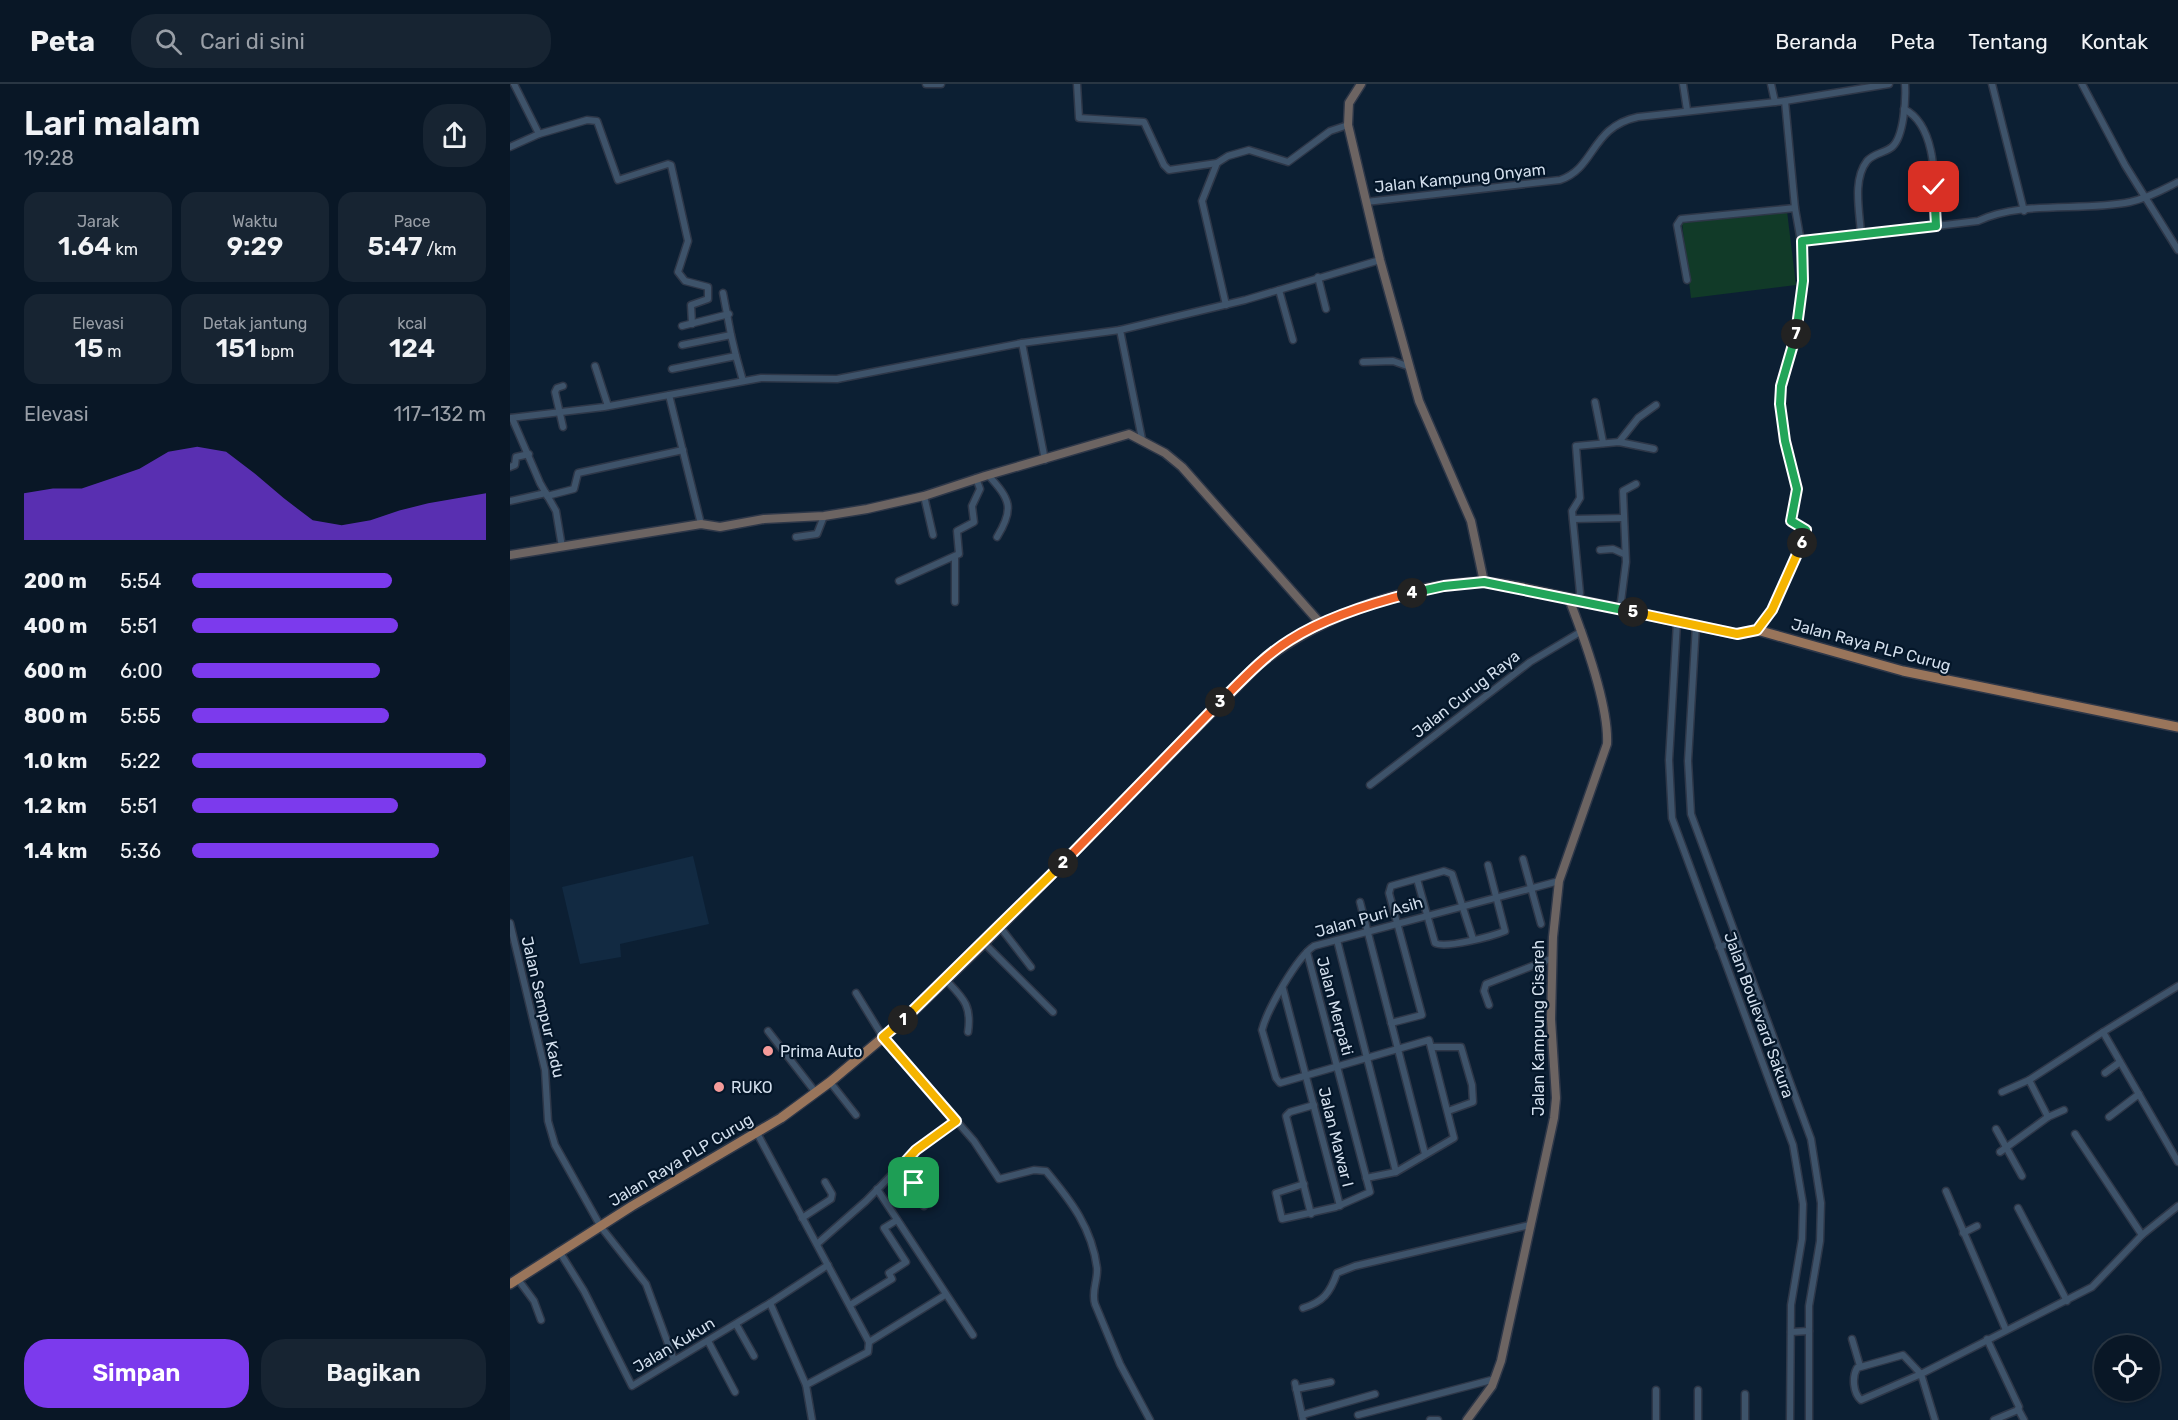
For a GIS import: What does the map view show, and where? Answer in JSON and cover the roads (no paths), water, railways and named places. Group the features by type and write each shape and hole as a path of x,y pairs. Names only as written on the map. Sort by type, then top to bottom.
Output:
{"main road":[{"name":"Jalan Raya PLP Curug","path":"514,1281 559,1251 757,1133 830,1082 883,1037 984,943 1257,666 1291,639 1321,624 1404,595 1444,586 1484,582 1737,634 1757,630 1903,671 2178,727"}],"street":[{"path":"514,84 539,134"},
{"path":"926,84 941,84"},
{"path":"1077,84 1079,118 1130,119 1144,122 1166,168 1173,170 1217,163 1228,156 1249,150 1288,162 1335,127 1348,125"},
{"path":"1361,84 1349,103 1348,125 1380,260 1419,400 1473,527 1484,582"},
{"path":"1683,84 1687,110"},
{"path":"1771,84 1775,102"},
{"name":"Jalan Kampung Onyam","path":"1366,202 1560,180 1577,171 1608,130 1617,124 1638,117 1785,101 1889,84"},
{"path":"1861,235 1858,191 1864,167 1870,158 1892,147 1898,140 1904,109 1905,84"},
{"path":"1992,84 2024,211"},
{"path":"2082,84 2145,198 2178,250"},
{"path":"1757,630 1772,610 1806,531 1791,521 1797,489 1785,441 1780,404 1781,386 1795,345 1804,259 1795,208 1785,101"},
{"path":"1904,109 1917,117 1932,156 1936,226"},
{"path":"510,147 539,134 587,120 597,121 618,180 671,165 688,241 678,272 685,281 708,287 710,296 708,299 691,305 692,324"},
{"path":"1217,163 1202,201 1226,305"},
{"path":"1802,241 1978,221 1990,215 2024,211 2100,206 2145,198 2178,182"},
{"path":"1687,280 1677,225 1681,219 1795,208"},
{"path":"562,547 556,511 546,495 511,418 608,406 743,381 813,377 837,379 1022,343 1120,330 1226,305 1380,260"},
{"path":"1318,277 1326,309"},
{"path":"1279,290 1293,340"},
{"path":"723,293 743,381"},
{"path":"682,326 729,314"},
{"path":"1120,330 1142,439"},
{"path":"682,345 731,335"},
{"path":"1022,343 1045,460"},
{"path":"672,369 736,356"},
{"path":"1363,362 1394,361 1410,367"},
{"path":"595,366 608,406"},
{"path":"562,427 555,390 563,386"},
{"path":"669,394 701,524"},
{"path":"1594,402 1603,442"},
{"path":"1619,442 1638,418 1656,405"},
{"path":"510,555 701,524 720,527 764,519 824,516 924,496 976,478 1130,434 1174,459 1205,490 1321,624"},
{"path":"1573,599 1581,593 1572,511 1580,498 1576,446 1619,442 1654,448"},
{"path":"510,501 574,489 578,473 683,450"},
{"path":"510,467 515,465 516,457 529,454"},
{"path":"988,475 1006,496 1008,503 1008,520 997,537"},
{"path":"899,581 955,557 960,552 957,531 974,522 972,504 980,489 976,478"},
{"path":"1620,609 1624,586 1623,491 1636,484"},
{"path":"924,496 933,535"},
{"path":"796,537 817,534 824,516"},
{"path":"1573,519 1623,518"},
{"path":"1600,550 1613,549 1624,554"},
{"path":"955,557 956,602"},
{"name":"Jalan Kampung Cisareh","path":"1467,1420 1495,1379 1513,1312 1556,1106 1551,1019 1559,881 1607,744 1606,724 1573,599"},
{"name":"Jalan Boulevard Sakura","path":"1677,622 1669,760 1672,818 1793,1144 1799,1172 1803,1204 1802,1239 1793,1285 1790,1420"},
{"name":"Jalan Boulevard Sakura","path":"1695,625 1688,761 1690,814 1810,1139 1817,1169 1821,1203 1820,1241 1812,1278 1809,1331 1809,1420"},
{"name":"Jalan Curug Raya","path":"1370,785 1530,662 1582,631"},
{"path":"1524,860 1541,924"},
{"path":"1417,879 1437,945 1473,939 1505,931 1488,865"},
{"path":"1391,1023 1422,1015 1389,889 1391,886 1448,871 1452,874 1473,939"},
{"name":"Jalan Puri Asih","path":"1448,1111 1473,1102 1472,1085 1461,1047 1430,1043 1278,1081 1262,1030 1283,988 1307,952 1314,946 1559,881"},
{"path":"1360,902 1425,1154"},
{"name":"Jalan Sempur Kadu","path":"510,923 545,1070 551,1134 561,1158 601,1227 648,1287 674,1360"},
{"path":"1000,927 1031,967"},
{"path":"1337,940 1396,1172"},
{"path":"1719,947 1737,941"},
{"path":"984,943 1053,1012"},
{"name":"Jalan Merpati","path":"1307,952 1366,1178"},
{"path":"1489,1005 1484,991 1486,984 1553,958"},
{"path":"946,980 968,1008 970,1016 968,1032"},
{"path":"2002,1092 2029,1080 2178,986"},
{"name":"Jalan Mawar I","path":"1283,988 1340,1206"},
{"path":"856,993 883,1037 974,1141 999,1179 1034,1170 1046,1171 1081,1215 1091,1239 1097,1270 1093,1297 1095,1304 1120,1364 1150,1420"},
{"path":"768,1031 813,1089 814,1094"},
{"path":"2103,1032 2178,1162"},
{"path":"1304,1184 1276,1193 1280,1217 1283,1220 1340,1206 1369,1194 1366,1178 1396,1172 1454,1137 1430,1043"},
{"path":"2104,1073 2120,1062"},
{"path":"2029,1080 2048,1117"},
{"path":"830,1082 856,1115"},
{"path":"2109,1118 2139,1094"},
{"path":"1311,1214 1286,1116 1290,1112 1314,1105"},
{"path":"2000,1152 2048,1117 2064,1110"},
{"path":"817,1244 916,1150 956,1121"},
{"path":"1996,1129 2022,1176"},
{"path":"757,1133 869,1342 868,1352 806,1385"},
{"path":"2075,1134 2142,1235"},
{"path":"906,1161 924,1206"},
{"path":"802,1218 831,1199 832,1194 825,1182"},
{"path":"877,1189 973,1335"},
{"path":"1946,1191 2006,1330"},
{"path":"1935,1420 1921,1374 1903,1355 1860,1366 1853,1376 1856,1396 1861,1401 1921,1374 2067,1301 2092,1287 2142,1235 2178,1206"},
{"path":"2018,1208 2067,1301"},
{"path":"850,1305 892,1279 889,1273 906,1262 884,1228 897,1220"},
{"path":"1303,1308 1324,1298 1331,1291 1337,1274 1355,1266 1530,1225"},
{"path":"1963,1233 1977,1226"},
{"name":"Jalan Kukun","path":"559,1251 584,1291 630,1385 736,1324 828,1264"},
{"path":"514,1281 534,1301 541,1320"},
{"path":"869,1342 945,1295"},
{"path":"770,1303 806,1385 812,1420"},
{"path":"736,1324 754,1356"},
{"path":"1791,1332 1809,1331"},
{"path":"1852,1339 1860,1366"},
{"path":"1987,1340 2024,1420"},
{"path":"708,1341 735,1392"},
{"path":"1358,1415 1495,1379"},
{"path":"1331,1382 1296,1386 1302,1418 1375,1394"},
{"path":"1656,1390 1656,1420"},
{"path":"1698,1390 1698,1420"},
{"path":"1745,1394 1745,1420"},
{"path":"1994,1420 2018,1409"},
{"path":"1430,1420 1438,1420"}],"place":[{"name":"Prima Auto","path":"768,1051"},
{"name":"RUKO","path":"719,1087"}]}
